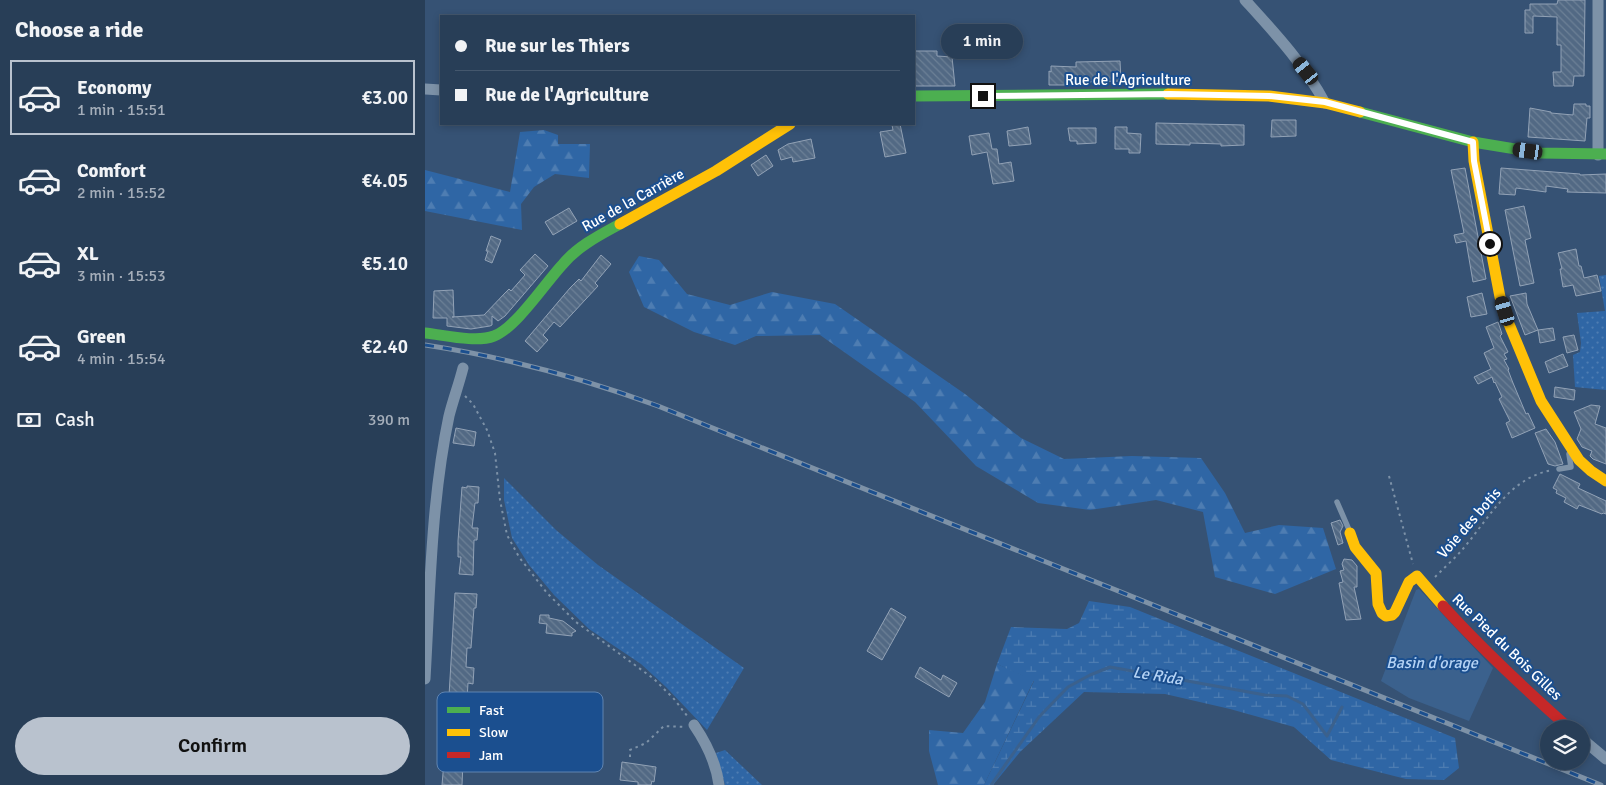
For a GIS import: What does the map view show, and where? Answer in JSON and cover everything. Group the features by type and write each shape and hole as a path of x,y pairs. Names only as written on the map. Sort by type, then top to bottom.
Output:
{"street":[{"path":"1245,0 1278,36 1306,71 1325,102"},
{"path":"1598,0 1602,154"},
{"path":"425,89 440,90"},
{"name":"Rue de l'Agriculture","path":"915,96 1170,94 1269,96 1325,102 1473,142 1539,153 1602,154"},
{"name":"Rue de la Carrière","path":"425,333 471,339 495,336 512,324 564,262 591,240 716,171 787,125"},
{"path":"1473,142 1475,170 1500,297 1509,324 1541,401 1579,460 1606,481"},
{"path":"425,679 439,482 450,415 463,368"},
{"path":"1350,533 1355,547 1376,573 1378,604 1382,613 1386,616 1392,615 1395,612 1409,582 1417,576"},
{"name":"Rue Pied du Bois Gilles","path":"1417,576 1475,641 1560,720"},
{"path":"696,727 711,752 719,785"},
{"path":"1590,746 1606,759"}],"lane":[{"path":"1559,469 1571,467 1567,443"},
{"path":"1337,502 1350,533"}],"path":[{"path":"458,388 473,404 487,430 495,453 500,500 507,536 519,557 547,593 576,622 654,679 674,699 696,727"},
{"name":"Voie des botis","path":"1425,585 1463,549 1506,495 1536,474 1559,469"},
{"path":"1389,476 1417,576"},
{"path":"630,757 630,750 647,742 664,726 696,727"}],"green space":[{"path":"544,130 558,135 558,144 590,144 589,178 555,174 534,187 521,204 522,230 425,211 425,170 510,192 520,132"},
{"path":"639,256 659,260 687,294 730,305 772,292 835,304 965,394 1021,438 1064,459 1132,456 1201,458 1225,493 1245,533 1279,525 1323,528 1336,569 1275,594 1215,577 1203,512 1156,500 1090,510 1038,503 976,466 915,402 820,335 756,336 735,345 694,332 644,307 629,272"},
{"path":"1606,275 1606,390 1575,387 1573,355 1580,352 1581,343 1577,313 1605,311 1599,276"},
{"path":"504,478 556,530 598,565 744,668 707,730 641,664 589,629 554,595 529,565 512,538 504,500"},
{"path":"1089,601 1130,607 1455,738 1459,768 1444,780 1406,779 1331,760 1294,727 1230,709 1165,694 1084,692 1020,752 993,785 984,785 1034,681 997,664 1011,627 1067,629 1079,623"},
{"path":"997,664 1034,680 984,785 938,785 929,751 929,730 963,733 985,702"},
{"path":"725,750 762,785 725,785 716,753"}],"water":[{"name":"Basin d'orage","path":"1419,589 1493,668 1469,721 1409,698 1381,681 1416,590"}],"building":[{"path":"1558,0 1585,0 1584,76 1574,76 1573,86 1554,86 1553,72 1561,72 1561,45 1557,45 1557,17 1533,16 1533,33 1525,33 1525,10 1530,10 1530,4 1557,4"},
{"path":"915,51 937,51 937,56 952,57 955,86 915,86"},
{"path":"1120,61 1121,81 1083,82 1083,85 1049,85 1051,66 1076,67 1076,62"},
{"path":"1574,104 1590,106 1590,118 1587,118 1585,141 1528,137 1530,108 1551,113 1573,115"},
{"path":"1272,120 1296,120 1296,136 1271,137"},
{"path":"1156,123 1244,125 1244,145 1156,144"},
{"path":"892,125 900,125 906,153 885,157 880,132 893,130"},
{"path":"1028,127 1031,144 1009,146 1007,131"},
{"path":"1115,127 1127,127 1127,133 1141,134 1140,153 1129,153 1129,149 1115,149"},
{"path":"1068,128 1096,128 1096,143 1077,144 1077,141 1070,141"},
{"path":"989,133 992,149 997,149 999,164 1011,162 1014,181 993,184 987,152 972,155 969,136"},
{"path":"811,139 815,158 793,162 792,157 781,160 778,150 788,144"},
{"path":"766,155 773,166 758,176 751,165"},
{"path":"1465,168 1486,279 1473,282 1466,241 1456,243 1454,235 1464,233 1451,170"},
{"path":"1501,168 1580,175 1606,174 1606,193 1567,192 1568,189 1546,186 1546,192 1516,188 1515,195 1499,194"},
{"path":"1524,206 1531,238 1525,240 1534,283 1520,286 1505,210"},
{"path":"569,208 577,221 553,235 545,222"},
{"path":"491,236 501,240 492,263 485,260"},
{"path":"1576,249 1579,266 1581,266 1584,278 1597,275 1601,291 1576,296 1573,285 1563,287 1560,269 1562,269 1558,253"},
{"path":"535,254 548,266 505,316 498,321 492,316 492,325 490,326 471,329 447,326 447,318 433,318 434,291 453,290 454,317 484,315 509,289 511,291 525,275 520,270"},
{"path":"601,255 611,264 595,283 598,286 560,327 554,322 543,335 548,340 537,352 525,341 570,288 579,279 581,281"},
{"path":"1482,293 1487,314 1471,317 1467,297"},
{"path":"1526,293 1527,304 1538,330 1525,335 1510,296"},
{"path":"1498,322 1502,334 1500,336 1508,352 1504,354 1507,359 1504,360 1526,414 1528,413 1535,428 1512,438 1506,423 1510,421 1499,399 1502,397 1492,377 1478,384 1474,377 1491,369 1484,353 1494,348 1486,327"},
{"path":"1553,328 1555,340 1540,343 1538,330"},
{"path":"1574,335 1578,350 1567,353 1563,337"},
{"path":"1563,354 1568,366 1549,373 1545,362"},
{"path":"1555,387 1575,390 1574,400 1554,397"},
{"path":"1591,405 1600,406 1595,424 1606,428 1606,464 1593,459 1590,456 1592,451 1582,447 1577,439 1581,429 1574,412"},
{"path":"456,428 476,432 474,446 453,443"},
{"path":"1546,429 1555,442 1563,464 1555,466 1548,464 1535,433"},
{"path":"1560,474 1580,484 1578,488 1606,501 1606,514 1579,505 1577,509 1564,502 1566,498 1556,493 1557,490 1553,488"},
{"path":"467,486 479,487 478,503 475,503 472,528 478,528 477,540 474,540 473,575 459,574 461,557 458,557 458,541 462,487 467,488"},
{"path":"1340,520 1343,526 1340,532 1343,543 1338,545 1331,523"},
{"path":"1344,559 1352,560 1357,566 1357,587 1354,587 1361,619 1346,620 1339,583 1343,582 1340,571 1344,570 1342,564"},
{"path":"455,593 477,594 471,648 467,648 466,667 474,668 473,684 468,683 467,692 449,692"},
{"path":"891,608 906,617 882,660 867,651"},
{"path":"540,615 549,615 549,618 563,621 576,631 572,633 572,636 546,633 547,624 539,623"},
{"path":"920,667 941,680 943,675 957,683 949,697 915,677"},
{"path":"622,762 656,767 654,782 652,781 651,785 638,785 638,782 620,780"},
{"path":"443,772 463,772 462,785 442,785"}],"waterway":[{"name":"Le Rida","path":"991,785 1039,717 1068,687 1110,667 1265,695 1287,696 1303,704 1327,736 1342,707"}],"railway":[{"path":"425,345 514,362 601,386 658,406 1601,785"}],"traffic: fast":[{"path":"915,96 1168,94"},
{"path":"1360,112 1473,142 1540,153 1606,154"},
{"path":"425,333 478,339 494,336 503,331 512,324 575,252 620,224"}],"traffic: slow":[{"path":"1168,94 1269,96 1325,103 1360,112"},
{"path":"620,224 716,171 788,125"},
{"path":"1473,142 1474,161 1500,297 1509,324 1541,401 1579,460 1606,481"},
{"path":"1350,533 1355,547 1376,573 1378,604 1382,613 1386,616 1392,615 1395,612 1409,582 1417,576 1443,606"}],"traffic: jam":[{"path":"1443,606 1505,669 1560,720"}],"route":[{"path":"983,96 1170,94 1269,96 1325,102 1473,142 1474,161 1490,244"}]}
